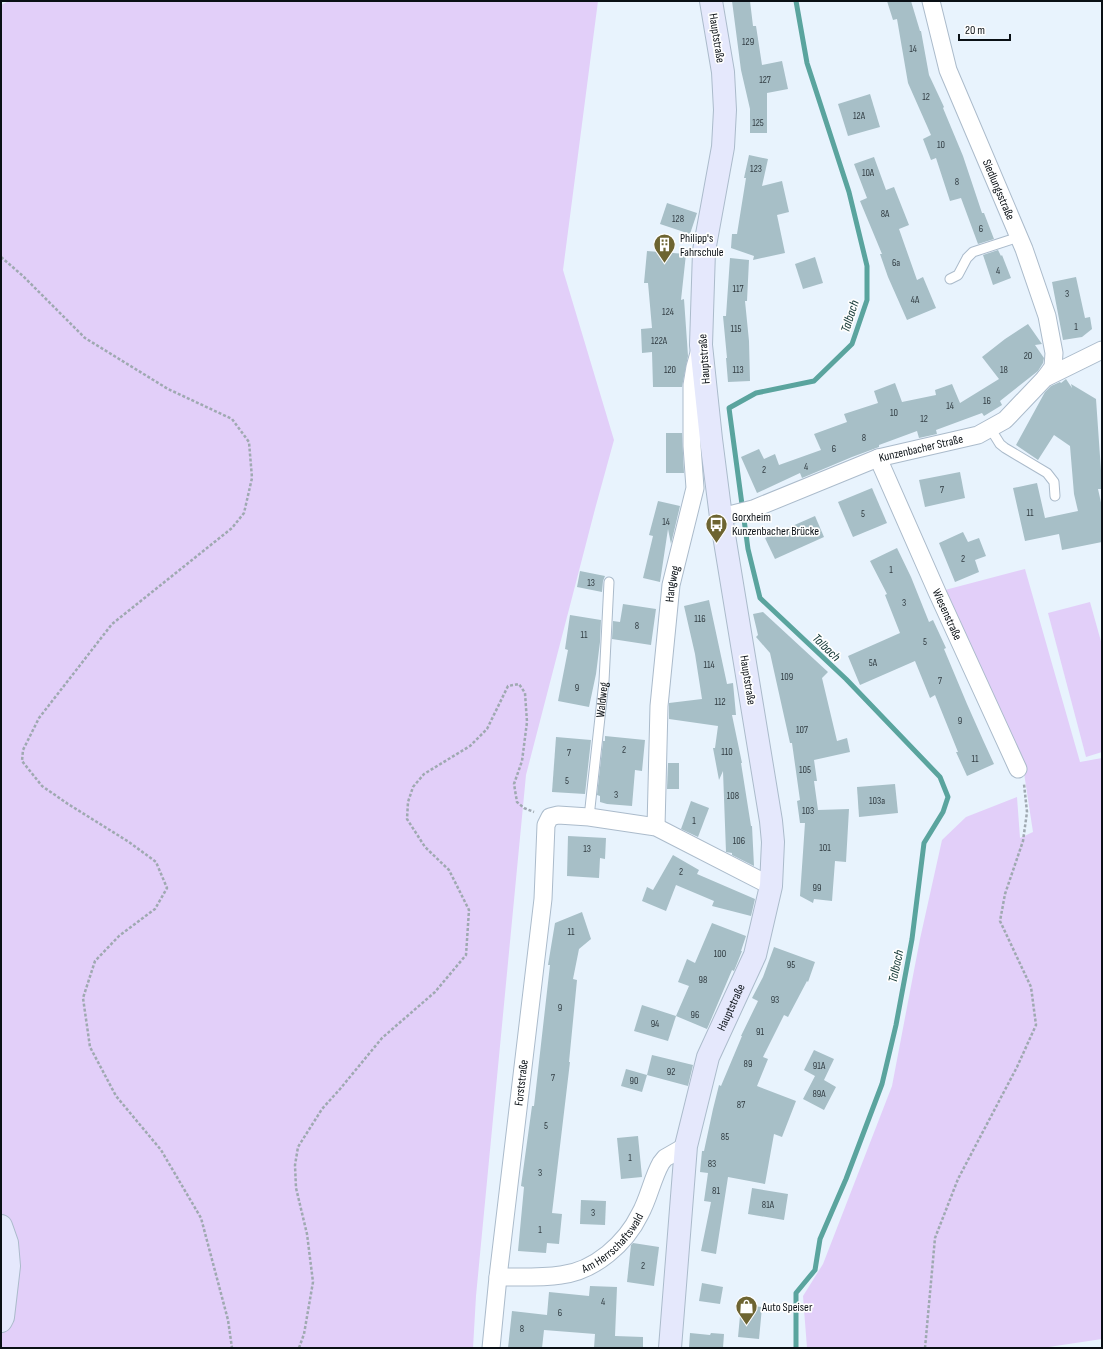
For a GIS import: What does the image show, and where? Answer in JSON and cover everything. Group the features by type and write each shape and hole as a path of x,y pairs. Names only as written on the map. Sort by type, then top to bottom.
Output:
{"main road":[{"name":"Hauptstraße","path":"670,1348 686,1146 708,1057 755,955 771,886 773,842 728,515 711,439 701,345 704,251 723,147 725,110 723,72 711,1"},
{"path":"1,1226 7,1243 9,1266 3,1318 1,1321"}],"street":[{"name":"Siedlungsstraße","path":"931,1 948,70 1019,237 1047,316 1054,353 1053,367 1045,378"},
{"name":"Hangweg","path":"656,826 659,706 671,585 695,488 692,446 692,385 701,345"},
{"name":"Kunzenbacher Straße","path":"728,515 753,509 878,458 978,435 1005,420 1045,378 1102,350"},
{"name":"Wiesenstraße","path":"878,458 937,592 1018,769"},
{"path":"550,817 558,815 589,817 656,826 771,886"},
{"name":"Forststraße","path":"491,1348 498,1277 544,899 546,825 550,817"},
{"name":"Am Herrschaftswald","path":"498,1277 561,1276 576,1272 591,1265 612,1250 633,1227 645,1204 661,1163 665,1158 686,1146"}],"lane":[{"path":"950,279 958,275 966,258 973,252 1019,237"},
{"path":"990,428 1000,444 1005,448 1047,473 1054,482 1055,496"},
{"name":"Waldweg","path":"589,817 604,680 609,582"}],"path":[{"path":"1,257 23,276 86,338 168,389 232,419 249,442 252,478 244,513 232,528 112,624 39,718 23,750 22,761 42,786 129,842 156,862 167,888 155,909 119,936 95,961 83,998 90,1047 116,1096 161,1150 201,1218 228,1320 232,1348"},
{"path":"299,1348 304,1334 313,1282 307,1234 296,1188 295,1165 298,1147 322,1109 382,1038 434,992 466,955 470,910 449,870 425,847 407,819 408,802 414,787 424,774 470,746 487,729 508,686 519,684 525,693 526,705 527,722 522,760 514,784 517,802 524,808 550,817"},
{"path":"925,1348 935,1238 958,1179 1017,1067 1036,1025 1031,987 1000,921 1005,894 1023,840 1027,812 1024,782 1018,769"}],"shaded area":[{"path":"9,1 598,1 563,270 614,440 526,775 476,1296 473,1348 1,1348 1,5"},
{"path":"1025,569 1080,762 1102,758 1102,1339 1042,1348 807,1348 803,1296 823,1264 892,1086 920,939 942,840 966,817 1017,797 1020,838 1033,832 1022,760 945,590"},
{"path":"1090,602 1102,645 1102,752 1086,757 1048,613"}],"building":[{"path":"732,1 750,1 753,26 756,26 762,65 782,61 788,89 767,93 767,133 750,133 750,109 741,70"},
{"path":"887,1 911,1 921,31 929,75 944,107 943,108 963,156 982,213 984,213 994,239 978,244 961,198 950,201 936,158 931,160 923,139 931,135 908,83 897,19 893,20"},
{"path":"870,94 880,127 848,136 838,104"},
{"path":"749,155 768,159 762,186 782,181 789,212 777,215 785,253 753,260 754,256 731,248 732,234 737,234 746,178 744,178"},
{"path":"874,157 886,190 894,187 909,225 899,229 917,280 923,277 936,308 907,320 888,277 880,254 882,254 860,201 867,198 854,164"},
{"path":"667,203 697,213 690,234 660,224"},
{"path":"998,250 1001,256 1002,255 1011,278 993,285 983,255"},
{"path":"647,251 686,254 681,300 684,299 688,356 682,387 653,387 652,352 642,353 641,329 652,328 648,283 644,283"},
{"path":"815,257 823,283 803,289 795,264"},
{"path":"730,258 749,260 747,301 745,301 749,341 750,381 728,382 723,316 726,316"},
{"path":"1076,277 1085,318 1090,317 1092,329 1082,337 1063,340 1052,282"},
{"path":"1028,324 1042,344 1035,345 1044,358 1043,363 1038,371 1000,401 1002,405 984,416 982,413 936,430 937,434 919,438 917,431 879,445 879,447 802,478 800,473 757,493 741,457 759,449 764,459 775,454 779,465 821,450 814,434 847,422 844,414 878,403 874,391 895,383 902,402 936,395 935,390 952,384 960,403 999,379 982,357 1005,339"},
{"path":"1066,379 1072,388 1071,384 1096,399 1102,485 1102,489 1098,489 1102,507 1102,542 1062,550 1059,534 1025,541 1013,488 1037,483 1045,518 1078,511 1074,494 1070,446 1054,435 1038,460 1016,445 1045,392 1051,386 1060,382 1061,383"},
{"path":"666,433 682,433 684,473 666,473"},
{"path":"960,472 965,498 925,507 919,480"},
{"path":"872,488 887,523 853,537 838,502"},
{"path":"658,501 680,506 671,544 668,529 660,582 643,578 653,536 649,535"},
{"path":"815,516 824,537 775,559 765,538"},
{"path":"963,532 968,542 979,538 986,556 975,560 979,572 955,582 939,543"},
{"path":"897,548 911,577 929,622 933,620 946,648 944,649 994,764 967,776 956,752 958,752 935,695 930,698 915,661 860,685 848,656 900,633 885,595 887,594 870,561"},
{"path":"580,571 605,576 602,592 577,587"},
{"path":"709,600 727,684 733,683 736,715 732,715 742,763 752,826 754,866 732,855 732,853 726,852 723,771 719,780 713,748 715,748 718,726 669,719 669,703 702,699 695,654 684,606"},
{"path":"623,604 656,609 651,645 612,639 613,621 620,622"},
{"path":"763,612 828,672 822,678 837,741 847,738 850,752 814,760 817,781 814,781 818,810 849,809 846,862 835,861 832,901 814,899 813,903 800,896 805,823 800,823 797,801 800,800 792,743 790,743 770,653 756,637 758,635 753,614"},
{"path":"570,615 601,620 596,674 589,707 558,701 568,650 565,649"},
{"path":"605,736 645,740 642,771 635,770 632,806 600,802 600,796 597,795 603,741 605,741"},
{"path":"556,737 591,740 585,794 552,792"},
{"path":"668,763 679,763 679,789 667,789"},
{"path":"895,784 898,813 859,817 857,787"},
{"path":"691,801 709,808 698,837 681,829"},
{"path":"568,836 606,838 605,859 600,858 599,878 567,876"},
{"path":"673,855 699,870 697,874 755,899 751,916 712,906 714,901 676,885 666,911 642,901 647,887 653,890"},
{"path":"582,912 591,939 579,949 573,979 577,980 570,1062 552,1213 562,1214 559,1244 547,1243 546,1253 518,1251 524,1187 521,1186 532,1106 534,1106 550,965 548,965 555,923"},
{"path":"712,923 746,936 734,971 732,970 707,1029 676,1016 689,986 678,982 687,959 695,963"},
{"path":"774,947 815,962 808,982 807,981 788,1017 784,1015 763,1057 768,1059 757,1086 796,1101 782,1137 774,1134 765,1184 728,1177 716,1254 701,1251 711,1202 704,1201 708,1173 700,1172 702,1151 704,1151 719,1085 721,1086 741,1036 758,1001 752,998 763,977"},
{"path":"642,1005 676,1016 668,1041 634,1031"},
{"path":"814,1050 834,1059 824,1080 836,1087 824,1110 803,1099 815,1076 804,1070"},
{"path":"652,1055 693,1065 688,1086 647,1075"},
{"path":"626,1069 647,1075 642,1092 621,1086"},
{"path":"638,1136 642,1177 621,1179 617,1138"},
{"path":"752,1188 788,1194 784,1220 748,1214"},
{"path":"581,1200 606,1201 605,1225 580,1224"},
{"path":"633,1243 659,1247 654,1286 627,1282 631,1245"},
{"path":"702,1283 723,1287 720,1304 699,1301"},
{"path":"590,1286 617,1287 615,1336 643,1337 643,1348 594,1348 595,1334 544,1330 542,1348 508,1348 512,1311 547,1315 549,1292 589,1296"},
{"path":"741,1305 762,1307 759,1339 738,1337"},
{"path":"690,1333 710,1335 711,1333 724,1334 723,1348 689,1348"}],"waterway":[{"name":"Talbach","path":"796,1 807,63 849,192 867,266 867,300 852,344 814,381 756,393 729,408 748,549 760,598 846,679 940,777 948,797 943,812 924,843 912,939 896,1025 882,1084 846,1179 820,1239 815,1270 796,1293 796,1348"}],"place":[{"name":"Philipp's Fahrschule","path":"665,264"},
{"name":"Gorxheim Kunzenbacher Brücke","path":"716,544"},
{"name":"Auto Speiser","path":"746,1326"}]}
